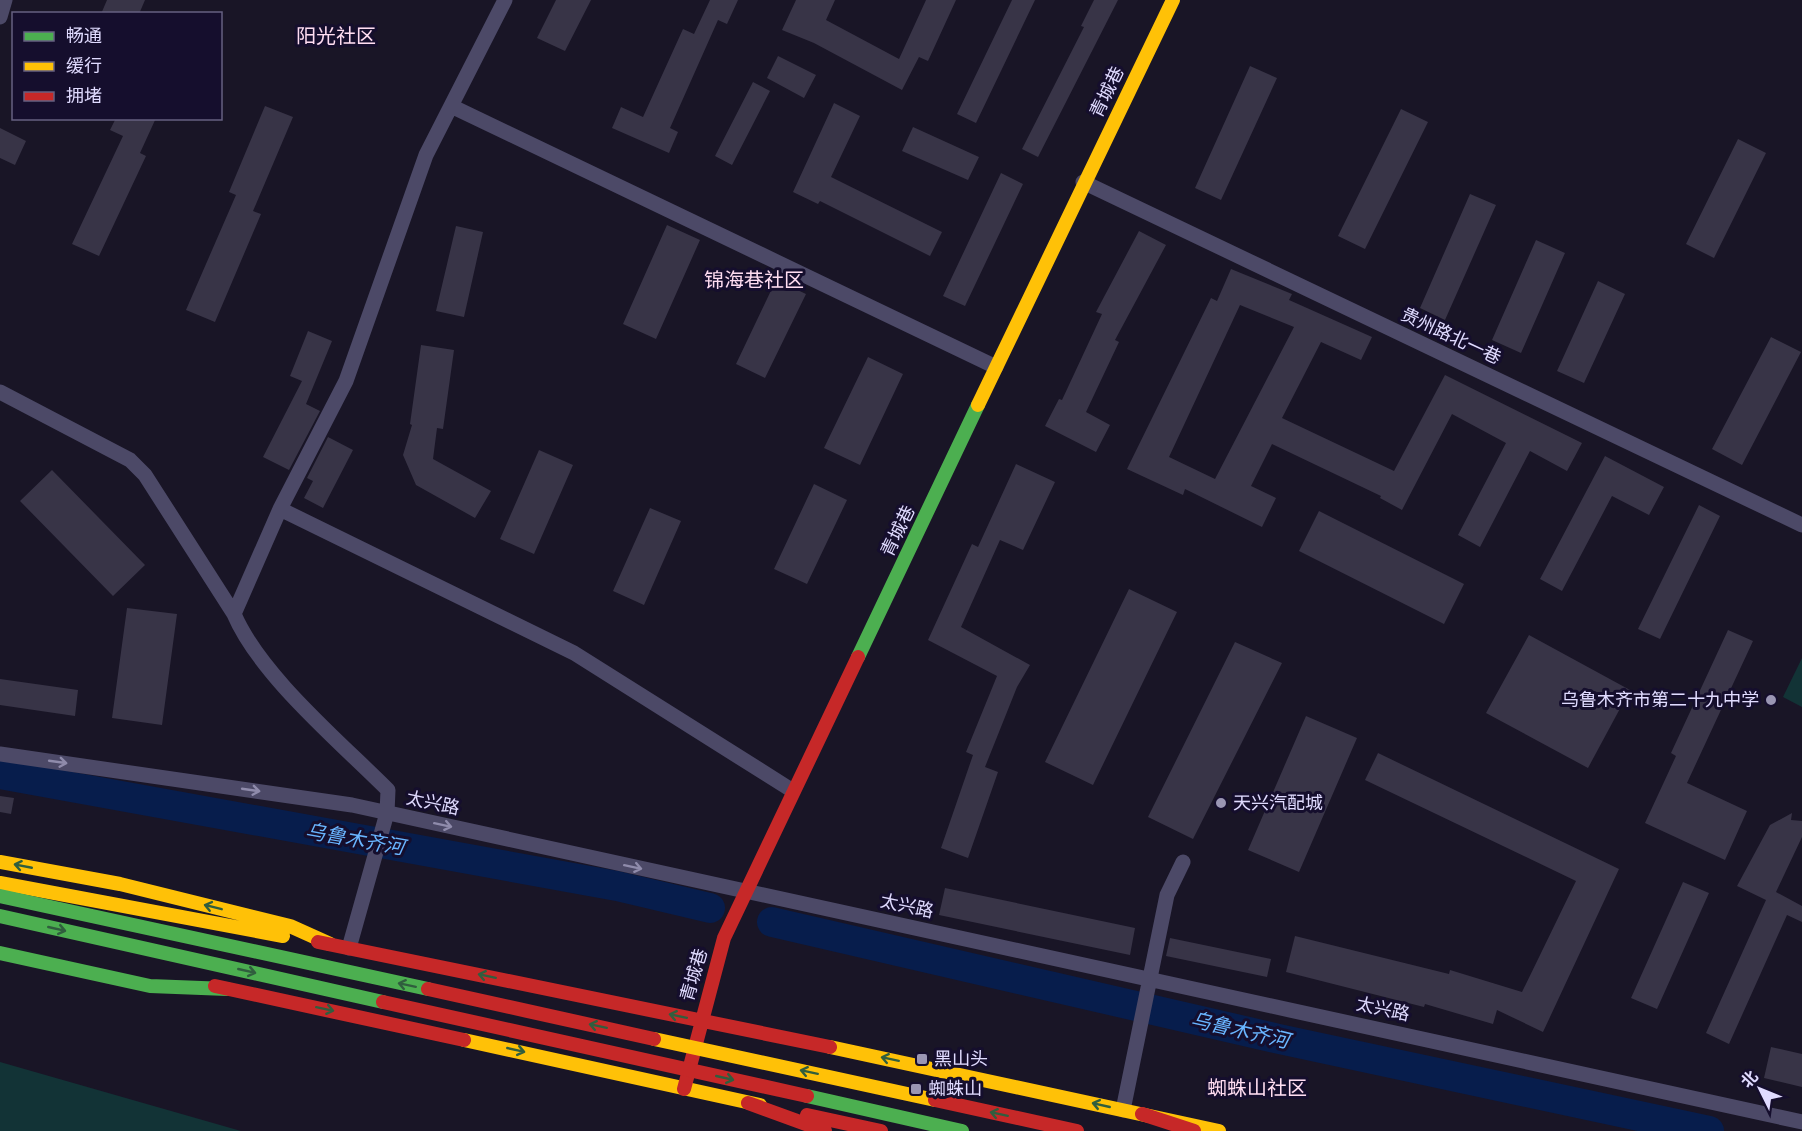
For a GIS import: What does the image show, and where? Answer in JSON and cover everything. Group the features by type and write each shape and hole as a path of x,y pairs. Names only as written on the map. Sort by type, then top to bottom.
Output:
{"main road":[{"name":"青城巷","path":"684,1089 700,1020 724,938 745,891 1083,182 1173,0"},
{"path":"0,862 120,884 290,926 330,944"},
{"path":"0,883 330,944 1219,1131"},
{"path":"0,896 1077,1131"},
{"path":"0,916 962,1131"},
{"path":"0,945 227,989 500,1046 684,1089 881,1131"},
{"path":"0,953 150,986 227,989"},
{"path":"748,1103 825,1131"},
{"path":"1142,1114 1192,1131"}],"street":[{"path":"0,17 5,0"},
{"path":"234,614 280,509 346,381 426,155 505,0"},
{"path":"451,106 996,368"},
{"name":"贵州路北一巷","path":"1083,182 1802,525"},
{"path":"0,392 130,460 145,475 234,614 244,637 277,678 388,790 387,813 349,948"},
{"path":"280,509 574,653 793,791"},
{"name":"太兴路","path":"0,754 352,805 745,891 1149,985 1802,1122"},
{"path":"1123,1110 1167,895 1183,862"}],"green space":[{"path":"1802,658 1802,707 1783,697"},
{"path":"0,1062 241,1131 0,1131"}],"building":[{"path":"107,0 145,0 140,12 102,12"},
{"path":"556,0 591,0 565,51 537,38"},
{"path":"710,0 738,0 727,24 718,20 670,128 678,132 669,153 612,128 621,107 643,117 683,29 694,34"},
{"path":"796,0 835,0 826,20 899,59 926,0 956,0 928,61 919,57 902,90 814,43 782,30"},
{"path":"1012,0 1035,0 976,123 957,114"},
{"path":"1094,0 1118,0 1038,157 1022,149 1084,27 1081,26"},
{"path":"778,56 816,75 804,98 767,78"},
{"path":"1250,66 1277,78 1221,200 1195,188"},
{"path":"753,82 770,91 732,165 715,156"},
{"path":"834,103 860,116 831,177 942,232 930,256 820,201 818,204 793,192"},
{"path":"265,106 293,117 253,211 261,214 215,322 186,310 236,195 229,192"},
{"path":"1401,109 1428,122 1365,249 1338,236"},
{"path":"115,120 155,120 140,153 146,156 99,256 72,244 123,136 110,130"},
{"path":"913,127 979,157 968,180 902,151"},
{"path":"0,128 26,141 15,165 0,158"},
{"path":"1738,139 1766,153 1714,258 1686,244"},
{"path":"1001,173 1023,184 965,306 943,296"},
{"path":"1470,194 1496,205 1445,320 1420,308"},
{"path":"667,225 700,240 656,339 623,324"},
{"path":"456,226 483,232 464,317 436,311"},
{"path":"1139,231 1166,245 1115,340 1119,342 1086,412 1110,425 1096,452 1045,426 1059,399 1062,400 1102,314 1096,312"},
{"path":"1536,240 1565,253 1521,353 1492,340"},
{"path":"1231,269 1292,294 1289,300 1372,337 1361,360 1321,342 1282,418 1394,471 1445,375 1582,443 1567,471 1530,451 1480,547 1458,535 1506,443 1452,414 1402,510 1380,498 1381,496 1272,444 1251,486 1276,498 1262,527 1185,489 1183,495 1127,469 1211,298 1217,301","holes":["1240,305 1294,327 1215,479 1169,457"]},
{"path":"776,280 806,294 765,378 736,364"},
{"path":"1598,281 1625,294 1584,383 1557,371"},
{"path":"308,331 332,341 306,404 320,411 289,470 263,457 302,381 290,376"},
{"path":"1771,337 1801,352 1742,465 1712,449"},
{"path":"421,345 454,350 443,429 437,428 433,459 491,491 475,518 416,485 403,455 412,425 410,424"},
{"path":"868,357 903,374 860,465 824,448"},
{"path":"328,437 353,450 323,508 304,498 313,481 307,478"},
{"path":"539,450 573,465 534,554 500,539"},
{"path":"1605,456 1664,487 1649,515 1612,496 1562,591 1540,579"},
{"path":"1016,464 1055,482 1023,550 1000,540 961,627 1030,665 1017,687 985,767 998,772 968,858 941,848 973,755 966,752 997,676 928,640 972,544 978,547"},
{"path":"52,470 145,565 113,596 20,501"},
{"path":"814,484 847,500 807,584 774,569"},
{"path":"1699,505 1720,516 1660,639 1638,629"},
{"path":"650,508 681,521 644,605 613,591"},
{"path":"1319,511 1464,584 1444,624 1299,551"},
{"path":"1129,589 1177,612 1093,785 1045,762"},
{"path":"127,608 177,614 162,725 112,718"},
{"path":"1728,630 1753,641 1687,783 1747,811 1725,860 1645,823 1676,756 1671,753"},
{"path":"1529,635 1630,690 1588,768 1486,713"},
{"path":"1235,642 1282,663 1193,839 1148,817"},
{"path":"0,679 78,690 75,716 0,705"},
{"path":"1306,716 1357,738 1299,872 1248,850"},
{"path":"1378,753 1619,869 1543,1032 1497,1010 1493,1024 1425,1004 1424,1007 1286,972 1295,936 1449,974 1450,970 1522,992 1576,881 1365,780"},
{"path":"0,796 14,798 11,814 0,812"},
{"path":"1792,813 1791,820 1802,821 1802,837 1776,892 1802,906 1802,922 1787,915 1729,1044 1706,1033 1766,900 1737,886 1770,825"},
{"path":"1683,882 1709,893 1657,1009 1631,998"},
{"path":"945,888 1135,928 1130,955 939,915"},
{"path":"1170,938 1271,959 1267,977 1166,956"},
{"path":"1771,1047 1802,1054 1802,1087 1764,1078"}],"waterway":[{"name":"乌鲁木齐河","path":"0,774 617,886 710,908"},
{"name":"乌鲁木齐河","path":"772,922 1279,1039 1709,1131"}],"traffic: fast":[{"path":"858,657 978,405"},
{"path":"0,896 428,989"},
{"path":"0,916 383,1002"},
{"path":"0,953 150,986 227,989"},
{"path":"807,1096 962,1131"}],"traffic: slow":[{"path":"978,405 1173,0"},
{"path":"0,862 120,884 290,926 330,944"},
{"path":"0,883 283,936"},
{"path":"654,1039 935,1100"},
{"path":"464,1040 760,1105"},
{"path":"830,1047 1219,1131"}],"traffic: jam":[{"path":"684,1089 724,938 858,657"},
{"path":"318,942 830,1047"},
{"path":"215,986 464,1040"},
{"path":"428,989 654,1039"},
{"path":"383,1002 807,1096"},
{"path":"935,1100 1077,1131"},
{"path":"748,1103 825,1131"},
{"path":"1142,1114 1194,1131"},
{"path":"807,1115 881,1131"}],"place":[{"name":"乌鲁木齐市第二十九中学","path":"1771,700"},
{"name":"天兴汽配城","path":"1221,803"},
{"name":"黑山头","path":"922,1059"},
{"name":"蜘蛛山","path":"916,1089"}],"district":[{"name":"阳光社区","path":"336,36"},
{"name":"锦海巷社区","path":"754,280"},
{"name":"蜘蛛山社区","path":"1257,1088"}]}
